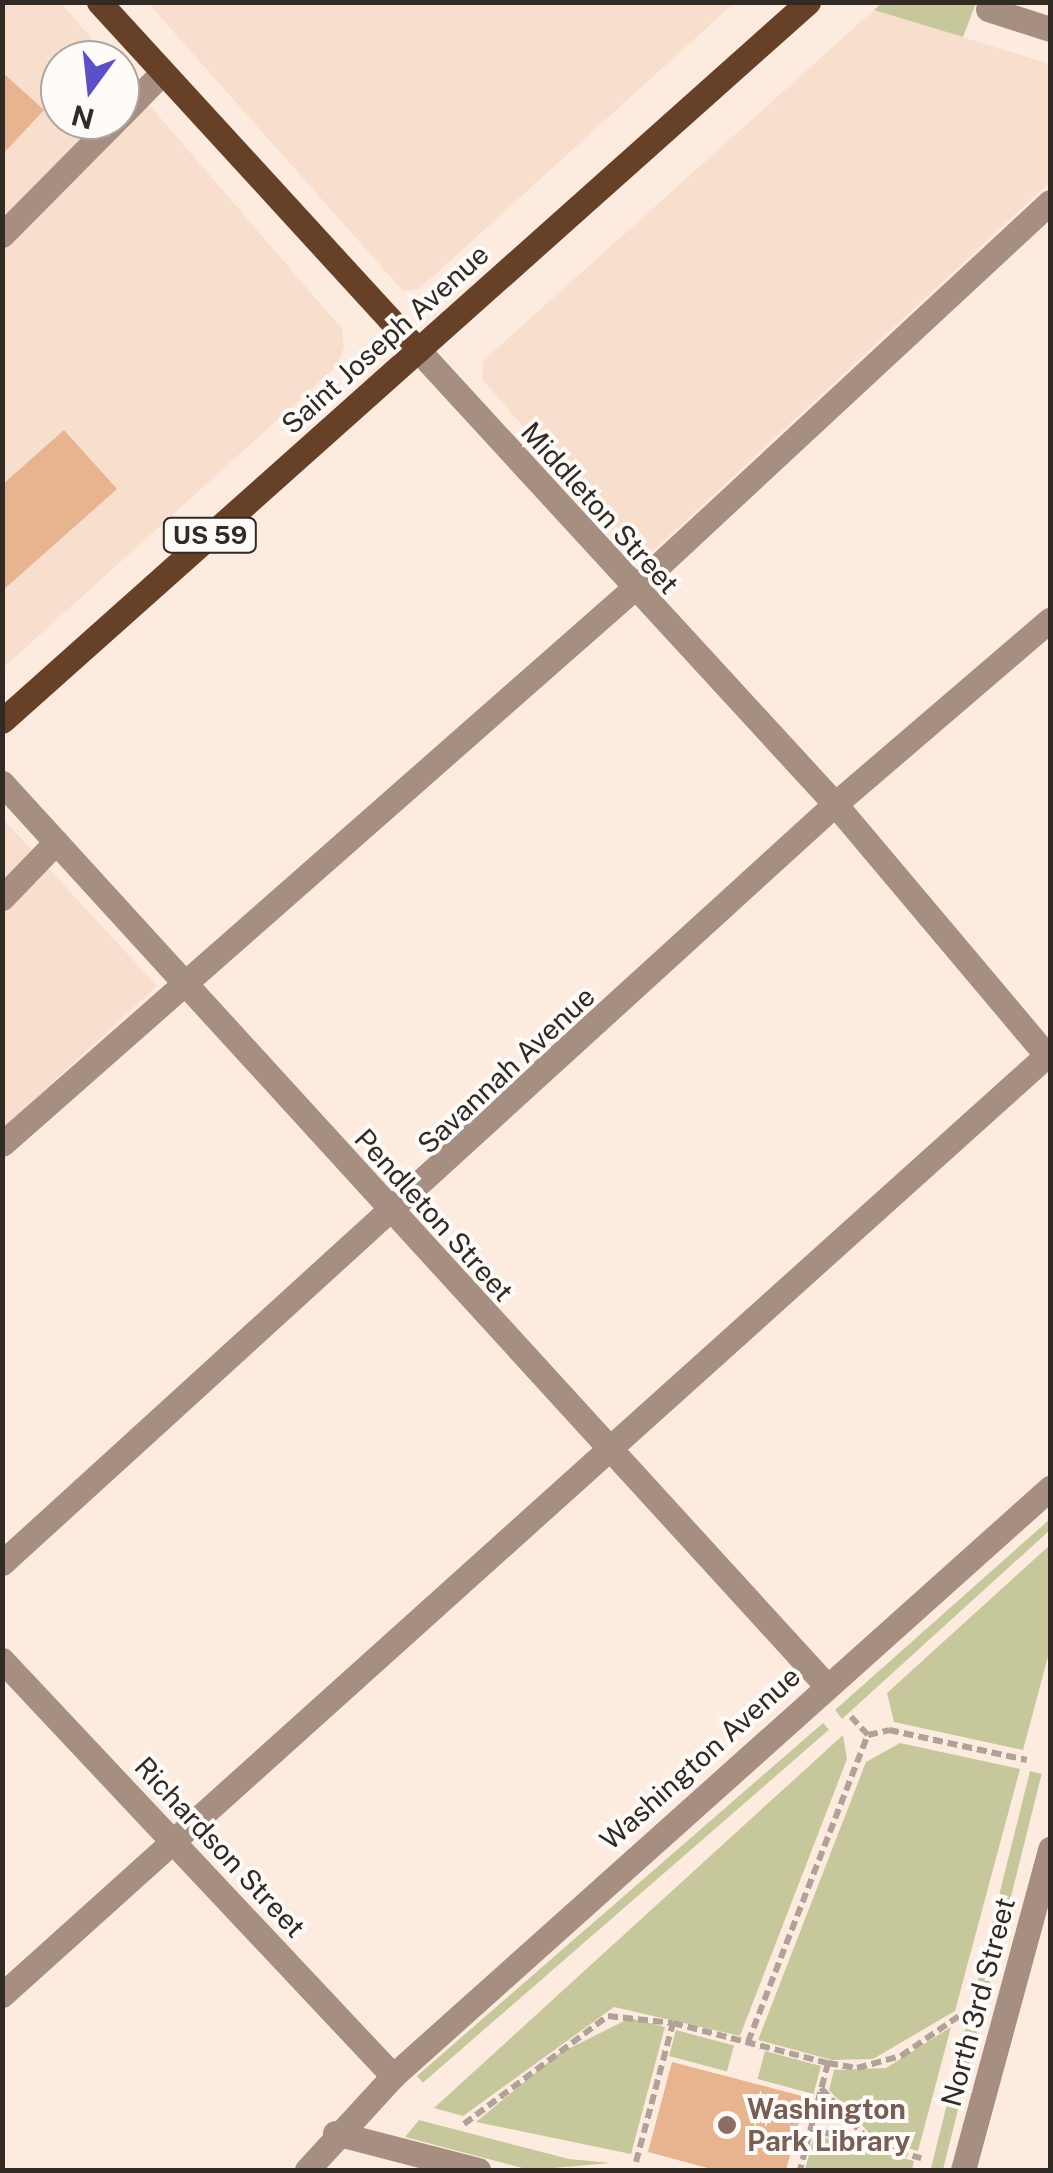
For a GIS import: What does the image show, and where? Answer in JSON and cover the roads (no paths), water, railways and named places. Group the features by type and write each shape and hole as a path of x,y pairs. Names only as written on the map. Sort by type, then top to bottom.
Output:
{"main road":[{"name":"Middleton Street","path":"99,2 418,350"},
{"name":"Saint Joseph Avenue","path":"2,721 808,2"}],"street":[{"path":"988,8 1050,29"},
{"path":"140,96 162,73"},
{"path":"2,235 96,140"},
{"path":"2,1144 180,980 632,590 1050,202"},
{"name":"Middleton Street","path":"418,350 632,590 835,804 1049,1057"},
{"name":"Savannah Avenue","path":"2,1563 394,1216 835,804 1050,620"},
{"name":"Pendleton Street","path":"2,783 609,1455 826,1684"},
{"path":"2,898 56,842"},
{"path":"2,1994 609,1455 1049,1057"},
{"name":"Washington Avenue","path":"305,2167 393,2076 826,1684 1050,1488"},
{"name":"Richardson Street","path":"2,1660 393,2076"},
{"name":"North 3rd Street","path":"963,2170 1050,1848"},
{"path":"335,2133 478,2170"}],"place":[{"name":"Washington Park Library","path":"727,2125"}]}
